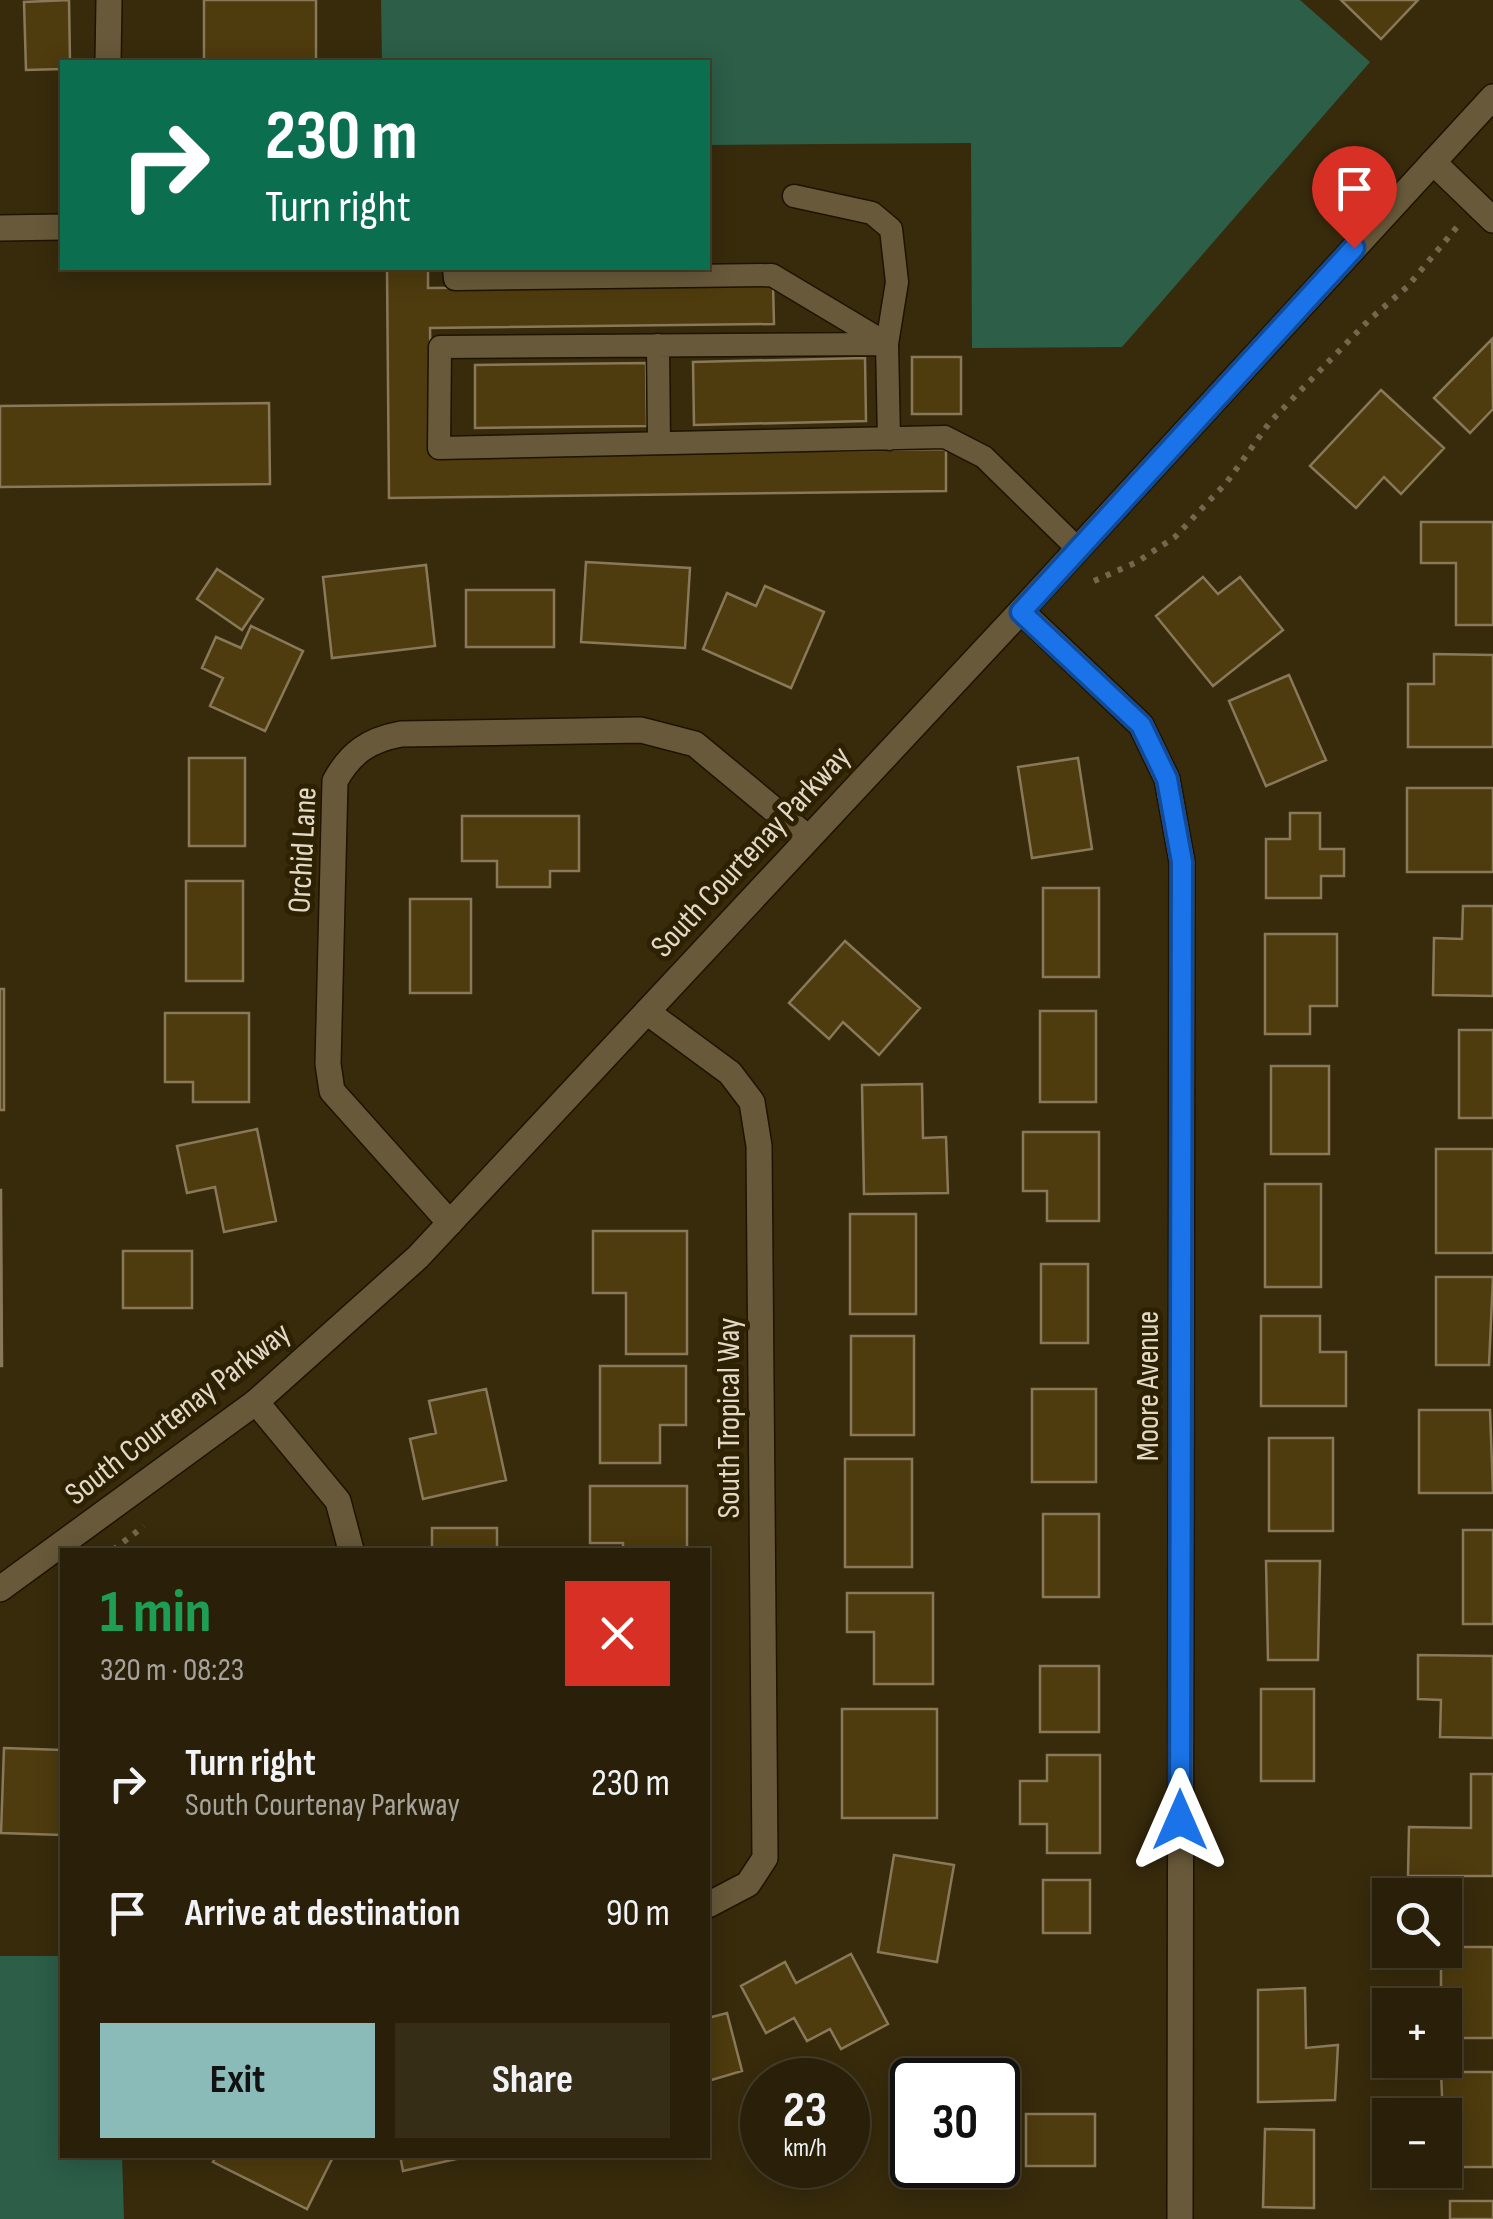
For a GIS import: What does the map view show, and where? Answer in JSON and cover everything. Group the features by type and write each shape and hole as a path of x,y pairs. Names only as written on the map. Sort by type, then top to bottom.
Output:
{"street":[{"path":"108,0 108,60"},
{"name":"South Courtenay Parkway","path":"0,1589 256,1402 418,1258 1021,612 1493,97"},
{"path":"1433,162 1493,220"},
{"path":"0,228 60,227"},
{"name":"Moore Avenue","path":"1021,612 1141,725 1167,779 1182,862 1180,2219"},
{"name":"Orchid Lane","path":"450,1223 332,1091 328,1064 336,781 346,761 379,738 401,734 642,730 695,744 807,837"},
{"name":"South Tropical Way","path":"647,1012 730,1073 752,1102 760,1146 765,1858 748,1884 710,1904"},
{"path":"256,1402 338,1501 350,1548"}],"lane":[{"path":"794,196 872,213 891,229 897,282 887,344 889,439"},
{"path":"454,270 454,279 772,276 887,344"},
{"path":"887,344 440,346 439,448 944,437 984,457 1078,550"},
{"path":"658,345 659,444"}],"green space":[{"path":"381,0 1300,0 1370,62 1122,347 972,348 971,143 710,145 710,60 382,60"},
{"path":"0,1956 60,1956 60,2158 122,2158 124,2219 0,2219"}],"building":[{"path":"69,0 70,60 60,60 60,69 26,70 24,2"},
{"path":"204,0 316,0 316,60 204,60"},
{"path":"1341,0 1418,0 1381,39"},
{"path":"387,270 428,270 428,288 773,285 774,324 430,328 432,455 946,449 946,491 389,498"},
{"path":"1492,339 1493,409 1470,433 1434,398"},
{"path":"912,357 961,357 961,414 912,414"},
{"path":"865,358 866,421 694,425 693,362"},
{"path":"646,363 647,426 475,428 475,365"},
{"path":"1381,390 1444,448 1401,494 1384,477 1356,508 1310,466"},
{"path":"269,403 270,484 0,487 0,406"},
{"path":"1421,522 1493,522 1493,625 1456,625 1456,563 1421,563"},
{"path":"586,562 690,568 685,648 581,642"},
{"path":"426,565 435,646 332,658 323,577"},
{"path":"217,569 263,599 242,630 197,599"},
{"path":"1203,577 1218,594 1240,577 1283,630 1213,686 1156,616"},
{"path":"765,586 824,612 791,688 703,649 727,593 756,606"},
{"path":"466,590 554,590 554,647 466,647"},
{"path":"251,626 303,651 265,731 210,706 223,678 202,668 216,637 241,648"},
{"path":"1434,654 1493,655 1493,747 1408,747 1408,684 1434,684"},
{"path":"1289,675 1326,760 1266,786 1229,701"},
{"path":"189,758 245,758 245,846 189,846"},
{"path":"1078,758 1092,849 1032,858 1018,767"},
{"path":"1407,788 1493,788 1493,872 1407,872"},
{"path":"1290,813 1320,813 1320,849 1344,849 1344,876 1321,876 1321,898 1266,898 1266,839 1290,839"},
{"path":"462,816 579,816 579,871 550,871 550,887 497,887 497,861 462,861"},
{"path":"186,881 243,881 243,981 186,981"},
{"path":"1043,888 1099,888 1099,977 1043,977"},
{"path":"410,899 471,899 471,993 410,993"},
{"path":"1463,906 1493,906 1493,996 1433,995 1434,938 1462,939"},
{"path":"1265,934 1337,934 1337,1006 1310,1006 1310,1034 1265,1034"},
{"path":"845,941 920,1008 879,1055 843,1022 829,1039 789,1003"},
{"path":"0,989 4,989 4,1110 0,1110"},
{"path":"1040,1011 1096,1011 1096,1102 1040,1102"},
{"path":"165,1013 249,1013 249,1102 193,1102 193,1082 165,1082"},
{"path":"1459,1030 1493,1030 1493,1118 1459,1118"},
{"path":"1271,1066 1329,1066 1329,1154 1271,1154"},
{"path":"922,1084 923,1138 946,1137 948,1193 864,1194 862,1085"},
{"path":"257,1129 276,1221 224,1232 215,1187 187,1193 177,1146"},
{"path":"1023,1132 1099,1132 1099,1221 1047,1221 1047,1191 1023,1191"},
{"path":"1436,1149 1493,1149 1493,1253 1436,1253"},
{"path":"1265,1184 1321,1184 1321,1287 1265,1287"},
{"path":"1,1190 2,1366 0,1366"},
{"path":"850,1214 916,1214 916,1314 850,1314"},
{"path":"593,1231 687,1231 687,1354 626,1354 626,1293 593,1293"},
{"path":"123,1251 192,1251 192,1308 123,1308"},
{"path":"1041,1264 1088,1264 1088,1343 1041,1343"},
{"path":"1436,1277 1493,1277 1489,1365 1436,1365"},
{"path":"1261,1316 1320,1316 1320,1352 1346,1352 1346,1406 1261,1406"},
{"path":"851,1336 914,1336 914,1435 851,1435"},
{"path":"600,1366 686,1366 686,1425 660,1425 660,1463 600,1463"},
{"path":"486,1389 506,1480 423,1499 410,1439 436,1433 429,1401"},
{"path":"1032,1389 1096,1389 1096,1482 1032,1482"},
{"path":"1419,1410 1490,1410 1493,1493 1419,1493"},
{"path":"1269,1438 1333,1438 1333,1531 1269,1531"},
{"path":"845,1459 912,1459 912,1567 845,1567"},
{"path":"590,1486 687,1486 687,1548 623,1548 623,1543 590,1543"},
{"path":"1043,1514 1099,1514 1099,1597 1043,1597"},
{"path":"432,1528 497,1528 497,1548 432,1548"},
{"path":"1463,1530 1493,1530 1493,1624 1463,1624"},
{"path":"1266,1561 1320,1561 1318,1660 1268,1660"},
{"path":"847,1593 933,1593 933,1684 874,1684 874,1632 847,1632"},
{"path":"1418,1655 1493,1656 1493,1738 1440,1737 1441,1700 1418,1699"},
{"path":"1040,1666 1099,1666 1099,1732 1040,1732"},
{"path":"1261,1689 1314,1689 1314,1781 1261,1781"},
{"path":"842,1709 937,1709 937,1818 842,1818"},
{"path":"4,1748 60,1750 60,1835 1,1833"},
{"path":"1047,1755 1100,1755 1100,1853 1047,1853 1047,1824 1020,1824 1020,1781 1047,1781"},
{"path":"1471,1774 1493,1774 1493,1876 1408,1876 1409,1827 1471,1828"},
{"path":"894,1855 954,1865 937,1962 878,1952"},
{"path":"1043,1880 1090,1880 1090,1933 1043,1933"},
{"path":"1462,1947 1493,1947 1493,2038 1462,2038 1462,1988 1441,1988 1441,1968 1462,1968"},
{"path":"851,1954 888,2024 841,2049 830,2029 807,2041 794,2018 766,2033 741,1986 785,1962 796,1983"},
{"path":"1305,1988 1306,2048 1338,2045 1335,2100 1258,2102 1258,1990"},
{"path":"727,2013 740,2072 710,2080 710,2017"},
{"path":"1462,2072 1493,2072 1493,2167 1462,2167 1462,2098 1442,2098 1441,2078 1462,2078"},
{"path":"1026,2114 1095,2114 1095,2166 1026,2166"},
{"path":"1265,2129 1314,2130 1314,2208 1263,2207"},
{"path":"215,2158 332,2158 307,2209 213,2162"},
{"path":"401,2158 461,2158 403,2171"},
{"path":"1450,2201 1493,2201 1493,2219 1450,2219"}],"route":[{"path":"1180,1820 1182,862 1167,779 1141,725 1021,612 1354,248"}]}
